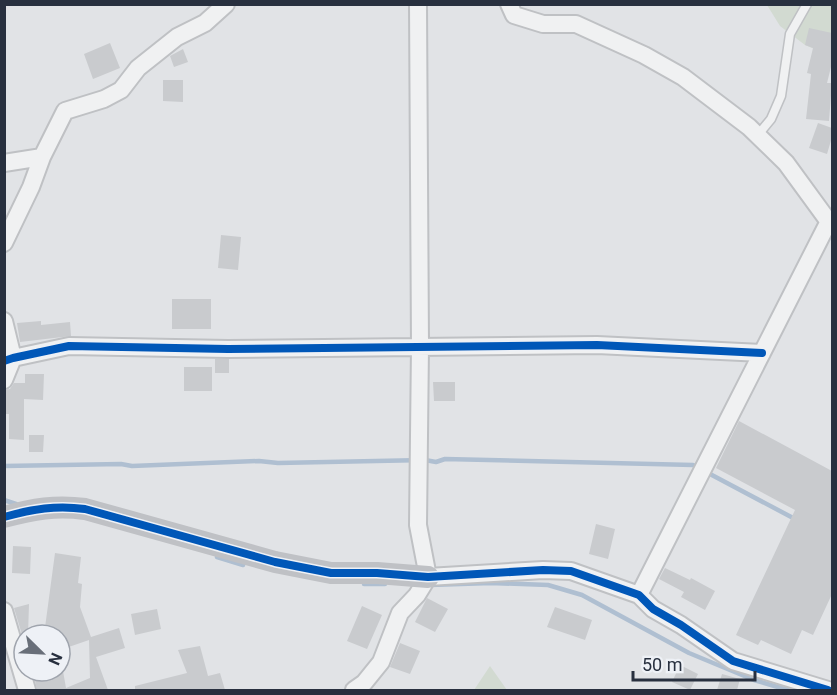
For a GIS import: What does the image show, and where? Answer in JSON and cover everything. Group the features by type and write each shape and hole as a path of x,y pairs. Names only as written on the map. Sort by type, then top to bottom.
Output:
{"street":[{"path":"4,243 65,111 104,99 121,90 138,68 177,37 206,23 226,4"},
{"path":"354,690 364,684 381,662 400,613 417,595 428,577 418,525 420,346 418,4"},
{"path":"509,4 514,15 543,24 576,24 644,55 683,77 749,127 786,163 830,225 639,595"},
{"path":"4,163 42,157"},
{"path":"4,321 9,359 4,380"},
{"path":"9,359 69,346 228,349 597,345 762,353"},
{"path":"4,517 24,511 61,506 85,509 275,562 331,573 377,573 428,577 543,570 571,571 639,595 653,609 681,625 733,661 828,690"},
{"path":"4,611 27,690"}],"lane":[{"path":"757,136 771,119 781,96 790,34 807,4"}],"shaded area":[{"path":"767,5 832,5 832,65 817,50 805,45 780,26"},
{"path":"490,666 507,690 474,690"}],"building":[{"path":"809,28 832,33 832,63 827,83 832,83 829,121 806,119 811,74 807,73 813,48 805,45"},
{"path":"110,43 120,68 93,79 84,54"},
{"path":"183,49 188,62 174,67 170,56"},
{"path":"163,80 183,80 183,102 163,101"},
{"path":"818,123 832,128 827,154 809,148"},
{"path":"221,235 241,237 238,270 218,268"},
{"path":"172,299 211,299 211,329 172,329"},
{"path":"41,321 41,325 70,322 71,336 20,342 17,323"},
{"path":"215,359 229,359 229,373 215,373"},
{"path":"184,367 212,367 212,391 184,391"},
{"path":"25,374 44,374 43,400 24,399 24,440 9,439 9,414 4,414 4,390 10,389 14,383 25,383"},
{"path":"433,382 455,382 455,401 434,401"},
{"path":"739,421 832,471 832,594 813,635 802,630 791,654 761,640 758,645 736,635 795,510 716,468"},
{"path":"29,435 44,435 43,452 29,452"},
{"path":"596,524 615,529 608,559 589,554"},
{"path":"13,546 31,547 30,574 12,573"},
{"path":"55,553 81,557 78,583 82,584 80,607 91,637 119,628 125,648 96,657 108,690 37,690 36,683 65,683 66,688 90,678 89,640 72,646 72,623 46,623"},
{"path":"665,568 715,591 705,610 681,597 684,592 659,579"},
{"path":"427,598 448,609 435,632 415,622"},
{"path":"29,604 28,623 18,623 14,608"},
{"path":"362,606 382,615 367,649 347,641"},
{"path":"555,607 592,620 585,640 547,627"},
{"path":"157,609 161,629 135,635 131,614"},
{"path":"400,643 420,651 410,674 390,667"},
{"path":"200,646 208,676 220,673 225,690 135,690 135,686 187,673 178,650"},
{"path":"680,665 698,674 690,690 672,682"},
{"path":"722,674 740,679 737,690 717,690"}],"waterway":[{"path":"4,466 121,464 132,466 259,461 278,463 425,460 436,462 445,459 693,465 795,519"},
{"path":"4,500 16,504"},
{"path":"217,557 243,565"},
{"path":"430,585 491,583 548,585 582,595 689,653 754,680 788,690"},
{"path":"364,584 385,584"}],"cycle path":[{"path":"4,361 69,346 228,349 597,345 762,353"},
{"path":"4,517 64,507 85,509 275,562 331,573 377,573 428,577 543,570 571,571 639,595 653,609 681,625 733,661 828,690"}]}
